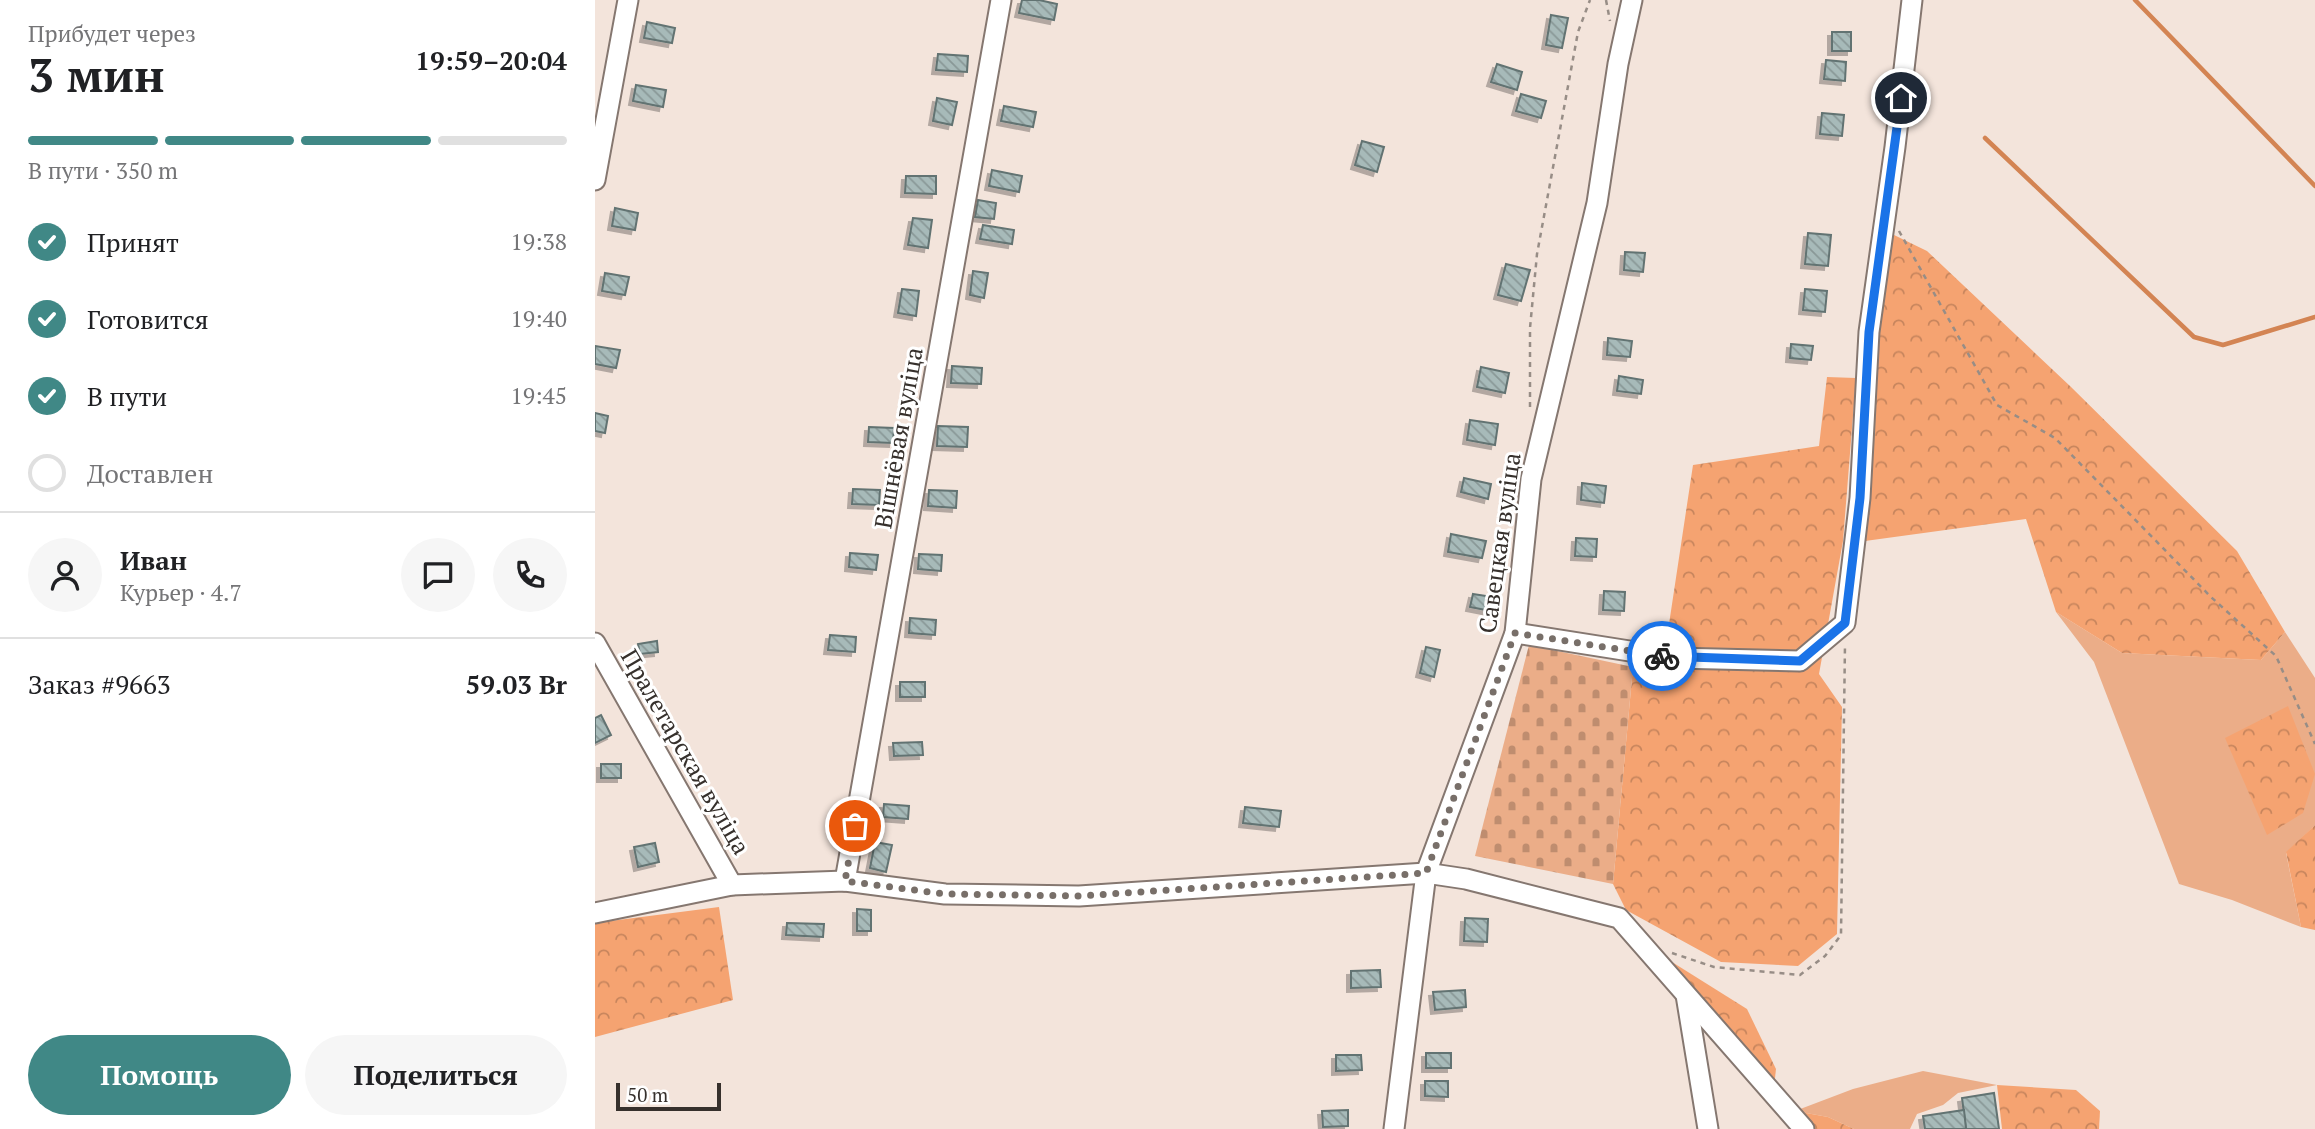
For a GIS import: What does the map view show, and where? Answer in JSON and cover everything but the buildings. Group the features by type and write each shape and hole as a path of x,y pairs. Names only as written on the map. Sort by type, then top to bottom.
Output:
{"street":[{"path":"595,180 628,0"},
{"name":"Савецкая вуліца","path":"1394,1129 1426,873 1515,633 1531,479 1597,202 1618,64 1632,0"},
{"path":"1515,633 1674,658 1800,661 1845,623 1860,498 1869,332 1912,0"},
{"name":"Вішнёвая вуліца","path":"845,881 1001,1"},
{"name":"Пралетарская вуліца","path":"595,643 732,885"},
{"path":"595,914 732,885 845,881 945,894 1079,896 1426,873 1466,879 1619,918 1804,1129"},
{"path":"1686,994 1708,1129"}],"path":[{"path":"1530,418 1530,328 1537,254 1578,32 1590,0"},
{"path":"1887,209 1997,405 2055,438 2211,597 2276,656 2315,744"},
{"path":"1665,950 1714,967 1800,975 1825,956 1841,935 1845,623"}],"green space":[{"path":"1892,234 1927,251 2070,386 2237,551 2285,632 2261,660 2122,653 2056,612 2026,519 1865,541 1874,378"},
{"path":"1827,377 1856,378 1843,541 1819,674 1842,707 1837,934 1798,966 1721,962 1626,910 1613,884 1633,667 1666,644 1693,465 1819,446"},
{"path":"2056,612 2122,653 2261,660 2285,632 2315,678 2315,825 2286,853 2301,927 2232,900 2179,884 2094,662"},
{"path":"1529,645 1633,667 1613,884 1475,856"},
{"path":"2288,706 2315,774 2303,813 2267,835 2225,738"},
{"path":"2315,825 2315,930 2301,927 2286,852"},
{"path":"719,907 733,1000 595,1037 595,923"},
{"path":"1664,957 1747,1009 1776,1069 1774,1087"},
{"path":"1923,1071 1997,1085 1958,1093 1943,1105 1917,1114 1910,1129 1854,1129 1828,1117 1795,1111 1853,1089"},
{"path":"1997,1085 2076,1090 2100,1111 2099,1129 2002,1129"},
{"path":"1795,1111 1828,1117 1854,1129 1811,1129"}],"waterway":[{"path":"2135,0 2315,186"},
{"path":"1985,138 2194,337 2223,345 2315,317"}],"way so far":[{"path":"855,826 845,881 945,894 1079,896 1426,873 1515,633 1662,656"}],"route":[{"path":"1662,656 1800,661 1845,623 1860,498 1869,332 1901,98"}]}
